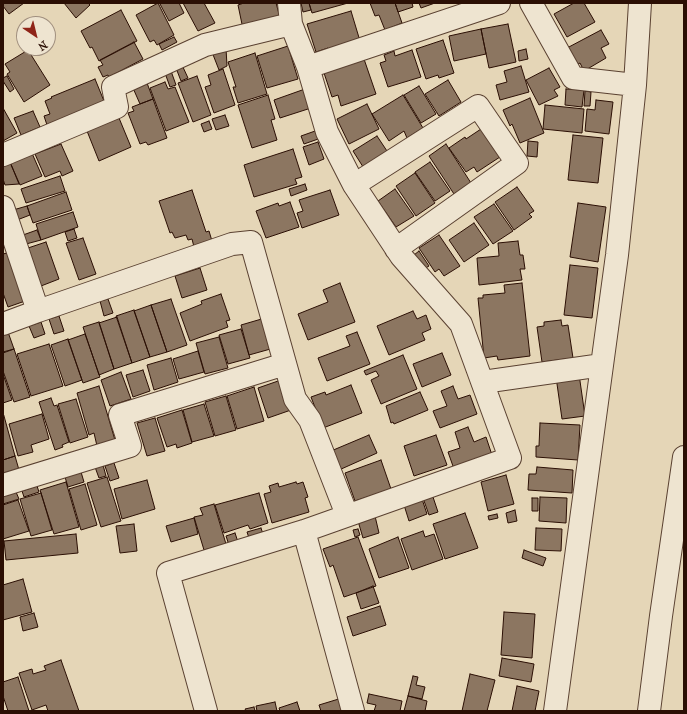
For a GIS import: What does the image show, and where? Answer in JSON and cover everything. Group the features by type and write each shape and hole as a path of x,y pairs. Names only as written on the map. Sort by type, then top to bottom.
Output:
{"street":[{"path":"308,67 499,3"},
{"path":"531,3 573,78 635,85"},
{"path":"555,711 617,255 635,85 640,3"},
{"path":"3,155 117,107 114,87 205,45 290,13 327,132 354,185 401,256 461,324 483,382 510,458 304,531 168,573 206,711"},
{"path":"354,185 478,106 517,163 396,249"},
{"path":"3,206 38,311"},
{"path":"3,324 232,244 251,242 295,399 310,420 347,515"},
{"path":"3,485 130,446 120,415 285,364"},
{"path":"483,382 602,365"},
{"path":"649,711 684,457"},
{"path":"304,531 353,711"}],"building":[{"path":"3,3 24,3 9,14 3,6"},
{"path":"64,3 88,3 90,5 76,18"},
{"path":"158,3 174,35 157,45 154,40 150,42 136,15"},
{"path":"179,3 184,13 169,21 160,4"},
{"path":"183,3 204,3 215,23 198,31"},
{"path":"244,3 276,3 281,21 243,29 238,5"},
{"path":"301,3 309,3 311,10 303,12"},
{"path":"309,3 348,3 312,13"},
{"path":"370,3 395,3 402,23 385,30 379,15 375,16"},
{"path":"395,3 412,3 413,7 398,12"},
{"path":"419,3 435,3 421,8"},
{"path":"574,3 584,3 595,22 567,37 554,14"},
{"path":"121,10 137,41 99,61 92,47 90,48 81,31"},
{"path":"351,11 360,41 329,50 328,48 316,52 307,24"},
{"path":"508,24 516,62 489,68 481,29"},
{"path":"481,29 486,54 454,61 449,36"},
{"path":"601,30 609,44 601,48 606,58 584,71 580,63 576,65 567,48"},
{"path":"174,37 177,42 162,50 159,44"},
{"path":"443,40 454,73 439,78 438,75 426,79 416,49"},
{"path":"134,42 143,59 109,77 108,75 103,77 98,67 103,65 100,60"},
{"path":"288,46 298,79 267,88 257,56"},
{"path":"226,48 227,66 219,70 212,52"},
{"path":"526,49 528,59 519,61 518,51"},
{"path":"412,50 421,77 388,87 380,63 386,61 384,55 394,51 395,56"},
{"path":"255,53 267,94 238,103 233,87 236,87 228,62"},
{"path":"18,56 32,56 50,85 24,102 7,74 10,72 5,64"},
{"path":"364,59 376,94 341,106 338,95 332,97 324,73"},
{"path":"182,65 188,78 181,81 176,68"},
{"path":"521,66 529,92 500,100 496,85 507,82 504,71"},
{"path":"549,68 560,87 554,90 558,96 539,105 526,80"},
{"path":"223,69 235,105 214,113 205,87 211,85 208,75"},
{"path":"171,71 176,85 170,87 165,73"},
{"path":"7,76 14,89 10,92 3,81 3,78"},
{"path":"197,76 211,115 193,122 178,83"},
{"path":"95,79 104,101 47,125 44,116 50,114 45,101 52,98 51,97"},
{"path":"448,80 461,102 439,116 425,94"},
{"path":"165,82 168,89 175,87 189,122 166,131 150,88"},
{"path":"147,83 153,99 140,104 133,88"},
{"path":"419,86 436,114 421,123 404,95"},
{"path":"305,89 311,108 280,118 274,100"},
{"path":"566,89 584,90 582,107 565,105"},
{"path":"585,91 591,92 590,106 584,106"},
{"path":"268,95 275,119 271,120 277,140 252,148 238,105"},
{"path":"403,95 423,128 407,138 404,131 389,141 372,114"},
{"path":"530,98 544,133 520,143 512,124 510,126 503,110"},
{"path":"153,99 167,138 148,145 146,142 140,144 128,113 134,111 132,107"},
{"path":"596,100 613,102 609,134 585,131 587,109 595,110"},
{"path":"367,104 379,129 349,144 337,119"},
{"path":"545,105 584,109 582,133 543,129"},
{"path":"3,108 17,133 3,141"},
{"path":"33,111 40,127 21,135 14,118"},
{"path":"225,115 229,126 216,130 212,119"},
{"path":"119,118 131,147 99,161 87,131"},
{"path":"209,121 212,129 204,132 201,124"},
{"path":"484,127 503,155 477,172 474,167 466,172 449,148 465,137 466,139"},
{"path":"318,130 321,138 304,144 301,136"},
{"path":"573,135 603,138 598,183 568,180"},
{"path":"377,136 389,154 365,170 353,151"},
{"path":"528,141 538,142 537,157 527,156"},
{"path":"318,142 324,159 309,165 303,147"},
{"path":"61,144 73,171 62,176 60,171 45,177 35,154"},
{"path":"446,144 471,183 454,194 429,156"},
{"path":"293,149 302,177 295,179 297,184 254,197 244,165"},
{"path":"31,151 42,176 20,185 9,160"},
{"path":"10,162 19,184 5,185 3,179 3,165"},
{"path":"430,162 450,191 435,201 415,172"},
{"path":"415,173 435,203 416,216 396,186"},
{"path":"60,176 65,191 26,203 21,189"},
{"path":"305,184 307,190 291,196 289,189"},
{"path":"517,187 534,211 529,214 532,217 514,230 495,202"},
{"path":"395,189 414,216 396,227 378,201"},
{"path":"192,190 206,232 209,231 212,241 194,247 192,239 188,240 186,235 175,238 172,232 170,233 159,201"},
{"path":"330,190 339,215 302,228 297,213 303,211 299,200"},
{"path":"66,192 72,210 33,223 27,206"},
{"path":"290,202 299,227 266,238 256,211 278,203 279,206"},
{"path":"578,203 606,207 598,262 570,257"},
{"path":"494,204 513,231 493,244 474,217"},
{"path":"27,206 30,215 17,220 13,210"},
{"path":"73,212 78,227 41,240 36,224"},
{"path":"474,223 489,245 464,262 449,240"},
{"path":"74,229 77,238 68,241 65,232"},
{"path":"37,230 41,240 26,244 23,235"},
{"path":"439,235 460,266 444,276 439,269 435,272 419,248"},
{"path":"83,238 96,274 79,280 66,243"},
{"path":"518,241 520,255 523,255 525,269 520,269 522,280 479,285 477,258 499,256 498,243"},
{"path":"46,242 59,279 41,286 28,248"},
{"path":"419,251 429,266 424,269 414,255"},
{"path":"11,252 28,300 8,307 3,293 3,254"},
{"path":"570,265 598,268 592,318 564,315"},
{"path":"200,268 207,290 182,298 175,276"},
{"path":"340,283 355,322 308,340 298,314 328,302 323,290"},
{"path":"522,283 530,356 498,360 497,356 484,358 478,298 483,298 483,295 505,293 504,285"},
{"path":"221,294 230,320 226,321 228,327 190,341 180,313 202,304 201,301"},
{"path":"108,299 113,313 104,316 100,301"},
{"path":"171,299 187,345 167,352 151,305"},
{"path":"151,305 167,352 150,357 134,311"},
{"path":"134,310 150,357 132,363 116,316"},
{"path":"413,311 417,319 426,315 431,329 422,333 425,340 389,355 377,326"},
{"path":"59,316 64,331 54,334 49,319"},
{"path":"117,317 132,363 114,369 99,323"},
{"path":"265,318 274,348 249,355 241,325"},
{"path":"561,320 562,326 568,325 573,358 542,362 537,327 544,326 544,322"},
{"path":"41,322 45,334 34,338 29,326"},
{"path":"99,322 114,369 99,375 83,327"},
{"path":"241,329 250,358 228,364 219,335"},
{"path":"8,332 14,349 3,352 3,333"},
{"path":"357,332 370,364 327,381 318,358 350,346 346,336"},
{"path":"85,334 100,377 83,383 68,340"},
{"path":"219,337 228,368 205,374 196,343"},
{"path":"68,339 82,380 65,386 51,345"},
{"path":"49,344 63,386 31,396 17,354"},
{"path":"14,349 30,397 14,402 3,371 3,353"},
{"path":"198,351 204,372 179,379 173,359"},
{"path":"442,353 451,375 422,387 413,364"},
{"path":"403,355 417,389 381,404 371,380 379,376 376,371 366,375 364,371"},
{"path":"171,358 178,382 154,390 147,365"},
{"path":"143,370 150,391 133,397 126,375"},
{"path":"121,372 131,399 110,406 101,380"},
{"path":"3,374 12,400 3,403"},
{"path":"579,374 585,416 562,419 556,377"},
{"path":"281,380 291,410 268,418 258,388"},
{"path":"351,385 362,413 323,428 311,397 325,392 326,395"},
{"path":"99,386 115,440 97,446 94,433 89,435 77,393"},
{"path":"453,386 458,399 470,395 477,414 440,428 433,411 447,406 441,391"},
{"path":"254,387 264,421 237,429 227,396"},
{"path":"420,392 428,410 394,424 393,422 391,423 386,406"},
{"path":"226,396 236,430 215,436 205,402"},
{"path":"51,398 54,406 57,405 69,442 62,445 63,447 55,450 39,402"},
{"path":"76,399 88,437 70,443 58,404"},
{"path":"204,404 214,436 192,442 183,410"},
{"path":"182,410 192,443 177,448 176,444 167,447 157,418"},
{"path":"42,414 49,439 31,445 33,452 18,456 9,424"},
{"path":"4,416 15,456 3,460 3,417"},
{"path":"155,418 165,451 147,456 137,423"},
{"path":"540,423 580,425 578,460 536,457 536,446 539,446"},
{"path":"468,427 474,442 486,437 492,455 454,469 448,452 460,448 455,432"},
{"path":"369,435 377,453 339,470 331,451"},
{"path":"436,435 447,465 414,476 404,446"},
{"path":"15,456 19,470 3,475 3,460"},
{"path":"381,460 391,489 355,501 345,473"},
{"path":"114,463 119,478 110,481 105,466"},
{"path":"103,465 106,476 99,478 95,467"},
{"path":"537,467 573,470 572,493 528,490 529,474 536,474"},
{"path":"81,472 84,482 68,487 65,477"},
{"path":"506,475 514,504 488,511 481,482"},
{"path":"107,477 121,521 101,527 87,483"},
{"path":"147,480 155,509 122,519 114,489"},
{"path":"66,482 79,527 54,534 40,490"},
{"path":"296,482 297,484 303,482 308,497 305,498 309,512 272,523 264,494 271,492 269,486 278,483 279,487"},
{"path":"85,484 97,525 81,530 69,489"},
{"path":"37,486 39,492 24,497 22,491"},
{"path":"16,492 19,499 3,504 3,496"},
{"path":"41,493 52,530 31,536 20,499"},
{"path":"259,493 268,523 250,529 248,525 224,533 215,505"},
{"path":"432,494 438,512 429,515 423,498"},
{"path":"540,497 567,498 566,523 539,521"},
{"path":"532,498 538,498 538,511 532,511"},
{"path":"422,499 427,514 409,521 404,505"},
{"path":"18,500 29,531 3,539 3,505"},
{"path":"214,504 226,544 204,550 194,517 203,515 200,508"},
{"path":"515,510 517,521 508,523 506,513"},
{"path":"465,513 478,548 445,559 433,524"},
{"path":"497,514 498,518 489,520 488,516"},
{"path":"375,516 379,533 363,538 358,521"},
{"path":"194,518 198,534 171,542 166,526"},
{"path":"134,524 137,551 120,553 116,526"},
{"path":"261,528 263,534 249,538 247,532"},
{"path":"536,528 562,529 561,551 535,550"},
{"path":"358,529 360,535 355,537 353,530"},
{"path":"423,531 425,537 434,534 443,559 412,570 401,539"},
{"path":"235,533 238,542 229,545 226,536"},
{"path":"76,534 78,553 6,560 4,541"},
{"path":"358,537 376,586 344,597 333,565 330,567 323,549"},
{"path":"398,537 409,568 379,578 369,549"},
{"path":"524,550 546,558 543,566 522,558"},
{"path":"23,579 32,612 3,620 3,585"},
{"path":"373,586 379,603 361,609 356,593"},
{"path":"380,606 386,625 353,636 347,617"},
{"path":"504,612 535,614 532,658 501,655"},
{"path":"34,613 38,627 23,631 20,617"},
{"path":"502,658 534,664 531,682 499,676"},
{"path":"61,660 79,711 48,711 46,705 32,710 19,673 32,669 33,674 46,670 44,666"},
{"path":"470,674 495,680 487,711 462,711"},
{"path":"413,676 418,677 416,685 425,687 422,699 408,696"},
{"path":"18,677 29,711 8,711 3,696 3,682"},
{"path":"517,686 539,691 535,711 512,711"},
{"path":"369,694 402,701 400,711 374,711 376,705 367,703"},
{"path":"408,696 427,701 425,711 404,711"},
{"path":"342,698 346,711 321,711 319,705"},
{"path":"275,702 277,711 257,711 256,706"},
{"path":"297,702 300,711 280,711 279,708"},
{"path":"254,707 255,711 246,711 245,709"}]}
